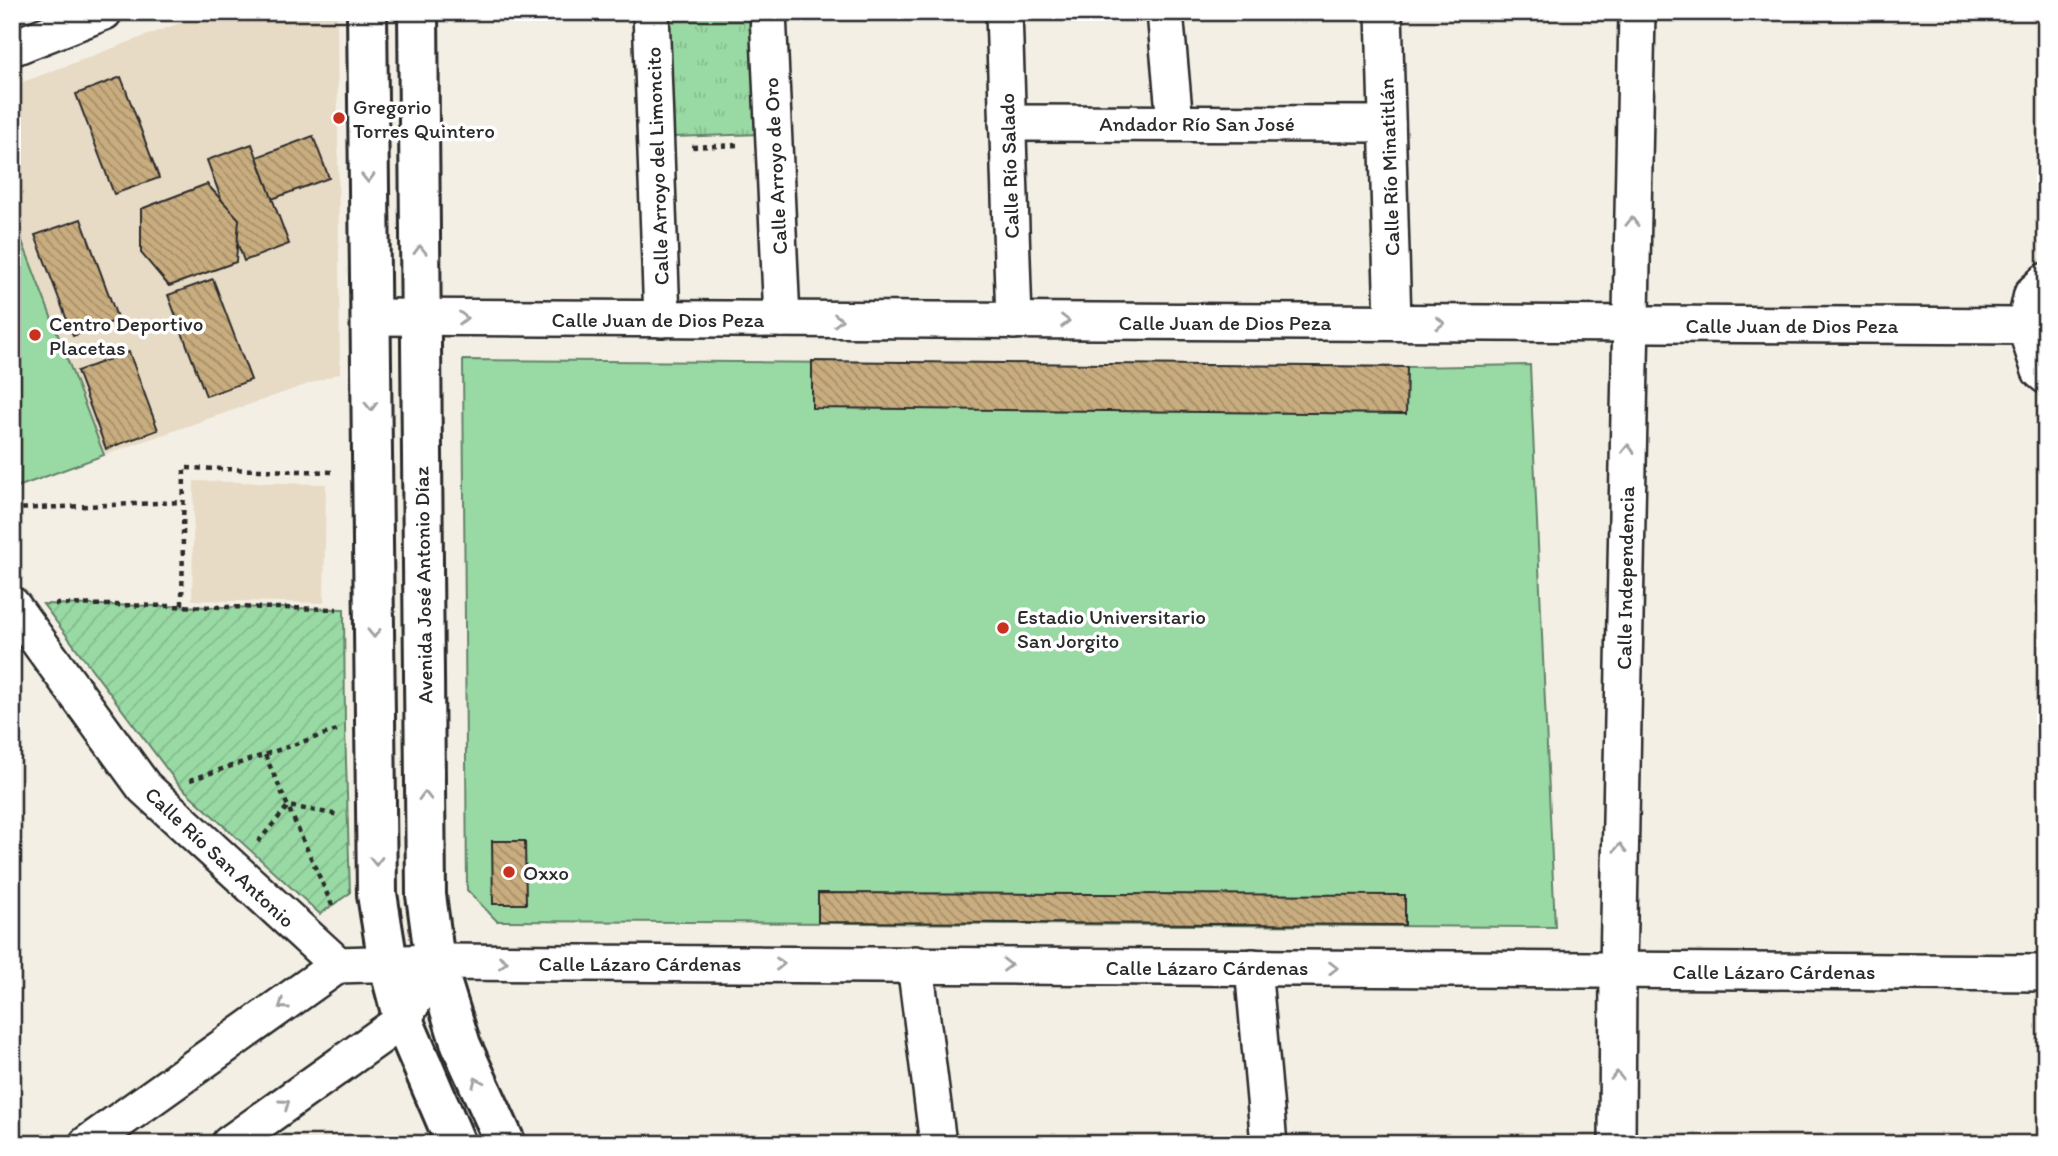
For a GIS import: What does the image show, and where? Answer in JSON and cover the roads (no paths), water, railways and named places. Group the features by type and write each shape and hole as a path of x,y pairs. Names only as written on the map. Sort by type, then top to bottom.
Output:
{"street":[{"path":"12,48 104,12"},
{"path":"367,12 377,894 388,963 403,1020 456,1144"},
{"name":"Avenida José Antonio Díaz","path":"418,12 426,895 435,961 461,1045 506,1144"},
{"name":"Calle Arroyo del Limoncito","path":"651,12 662,319"},
{"name":"Calle Arroyo de Oro","path":"768,12 782,319"},
{"name":"Calle Río Salado","path":"1003,12 1014,321"},
{"path":"1165,12 1175,123"},
{"name":"Calle Río Minatitlán","path":"1384,12 1393,323"},
{"name":"Calle Independencia","path":"1616,1144 1637,12"},
{"name":"Andador Río San José","path":"1007,123 1387,124"},
{"path":"2046,281 2032,294 2025,326 2040,371 2046,376"},
{"name":"Calle Juan de Dios Peza","path":"370,317 2025,326"},
{"name":"Calle Río San Antonio","path":"28,604 144,787 338,965"},
{"path":"229,1144 403,1020 435,961"},
{"name":"Calle Lázaro Cárdenas","path":"338,965 435,961 2046,973"},
{"path":"915,964 938,1144"},
{"path":"87,1144 338,965"},
{"path":"1253,967 1269,1144"}],"place":[{"name":"Gregorio Torres Quintero","path":"339,118"},
{"name":"Centro Deportivo Placetas","path":"35,335"},
{"name":"Estadio Universitario San Jorgito","path":"1003,628"},
{"name":"Oxxo","path":"509,872"}]}
